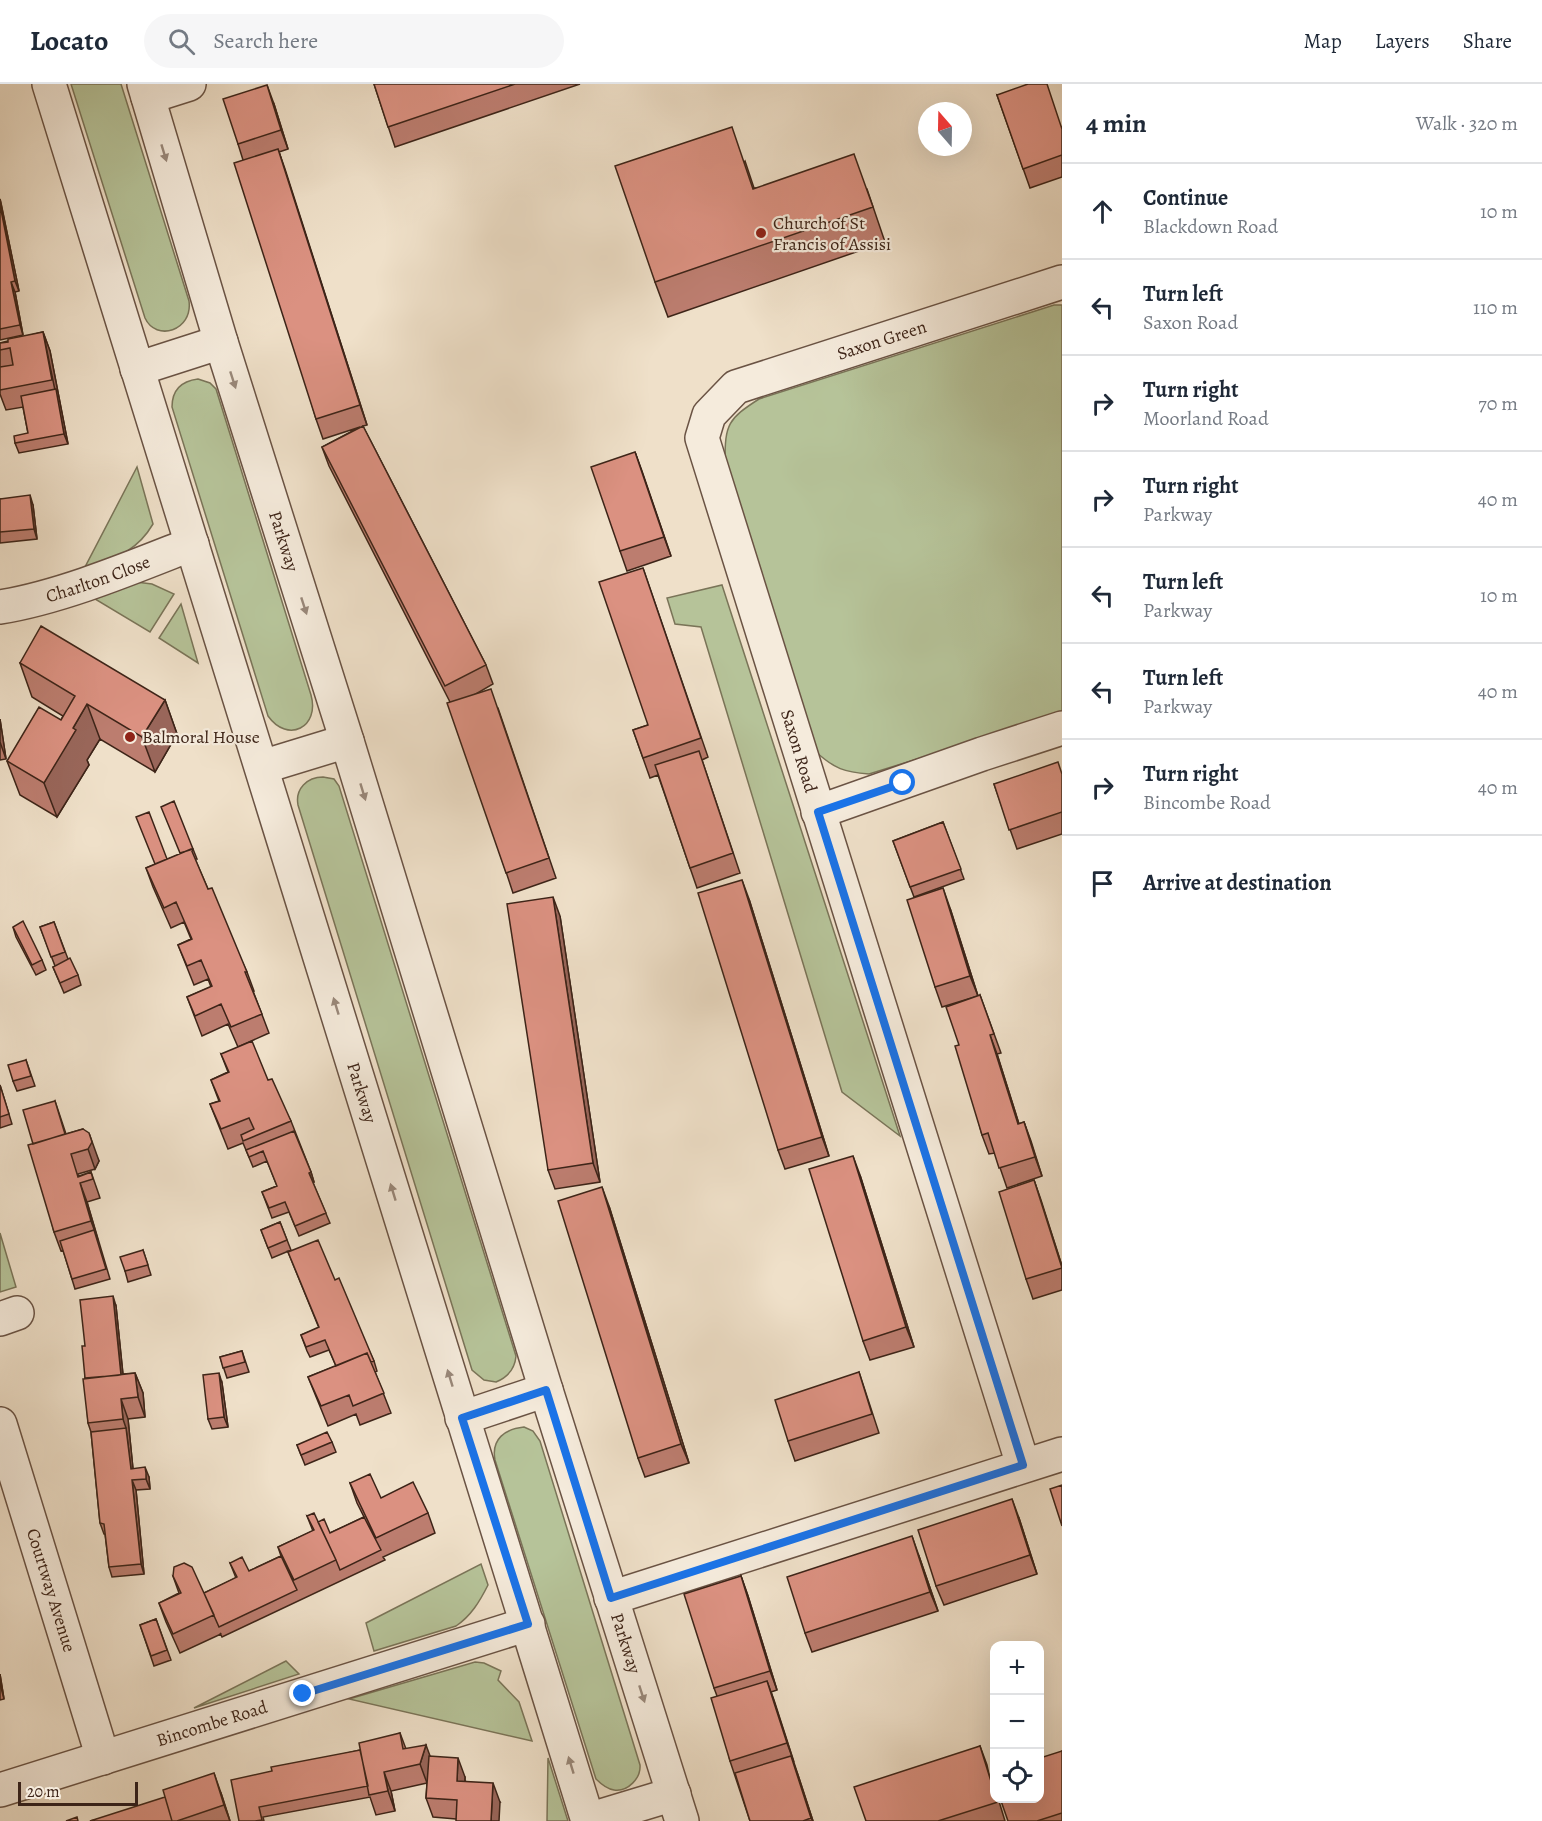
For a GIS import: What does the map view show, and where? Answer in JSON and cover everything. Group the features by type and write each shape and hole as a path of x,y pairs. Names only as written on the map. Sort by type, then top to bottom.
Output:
{"street":[{"name":"Parkway","path":"49,84 588,1821 678,1808 221,342 146,90"},
{"path":"146,90 189,84"},
{"name":"Saxon Green","path":"709,415 736,387 1062,282"},
{"path":"137,369 221,342"},
{"name":"Saxon Road","path":"709,415 702,438 1023,1465"},
{"name":"Charlton Close","path":"0,607 54,593 130,568 192,544"},
{"path":"818,812 1062,728"},
{"path":"262,767 347,741"},
{"path":"462,1418 546,1390"},
{"name":"Courtway Avenue","path":"0,1424 103,1758"},
{"path":"611,1598 1062,1454"},
{"name":"Bincombe Road","path":"0,1790 528,1624"}],"green space":[{"path":"71,84 121,84 189,301 189,311 185,320 173,330 157,330 145,318"},
{"path":"1054,305 1062,305 1062,714 869,774 840,769 816,752 725,461 726,439 730,424 741,412 759,399"},
{"path":"198,379 210,383 216,389 311,695 313,706 311,716 307,723 293,730 284,729 268,716 172,407 172,401 179,387"},
{"path":"137,467 153,524 132,548 115,558 84,569"},
{"path":"136,582 152,584 174,594 150,632 90,596"},
{"path":"722,585 900,1136 842,1092 701,627 675,624 667,598"},
{"path":"181,604 198,663 159,638"},
{"path":"323,777 334,779 339,786 516,1356 510,1372 496,1382 484,1380 472,1370 298,805 298,794 303,785 312,779"},
{"path":"0,1233 16,1287 0,1292"},
{"path":"524,1427 533,1431 540,1441 640,1765 636,1779 624,1789 611,1789 596,1779 495,1460 495,1446 501,1436 511,1430"},
{"path":"481,1564 488,1585 475,1608 466,1618 456,1626 374,1651 366,1623"},
{"path":"286,1661 299,1674 194,1708"},
{"path":"475,1662 484,1663 501,1671 498,1680 519,1702 532,1741 349,1699"},
{"path":"548,1758 568,1821 547,1821"}],"building":[{"path":"374,84 515,84 388,127"},
{"path":"1028,84 1047,84 1062,129 1062,155 1023,169 997,95"},
{"path":"267,85 281,130 238,144 223,99"},
{"path":"732,127 753,189 854,154 873,207 655,282 615,166"},
{"path":"278,149 360,405 316,419 234,163"},
{"path":"0,205 15,281 11,282 20,325 0,329"},
{"path":"43,332 52,380 0,390 0,367 13,365 10,348 0,350 0,343 8,342 8,339"},
{"path":"56,389 64,434 15,443 14,436 28,433 21,396"},
{"path":"363,426 486,665 445,686 322,447"},
{"path":"635,452 664,537 620,551 591,467"},
{"path":"30,495 34,529 0,532 0,499"},
{"path":"643,568 701,738 643,758 633,730 648,725 599,582"},
{"path":"41,626 165,700 142,737 87,704 73,728 76,730 44,783 7,761 39,707 61,720 75,696 20,663"},
{"path":"491,689 549,858 506,873 447,703"},
{"path":"699,751 733,853 690,868 655,765"},
{"path":"1058,762 1062,774 1062,812 1009,830 994,784"},
{"path":"174,801 193,849 180,853 161,807"},
{"path":"149,812 167,859 155,864 136,817"},
{"path":"943,822 961,869 910,887 893,841"},
{"path":"191,849 208,889 212,888 262,1014 231,1027 221,1004 195,1016 187,997 212,986 201,960 187,966 178,945 192,939 176,902 164,908 146,868"},
{"path":"742,880 822,1137 778,1150 698,893"},
{"path":"943,888 970,976 935,987 907,900"},
{"path":"553,897 593,1163 548,1170 507,904"},
{"path":"23,921 42,960 32,965 13,927"},
{"path":"54,922 65,952 51,957 40,927"},
{"path":"70,958 78,975 60,983 53,967"},
{"path":"980,995 994,1034 990,1035 1018,1124 1024,1122 1035,1157 999,1168 988,1133 982,1135 955,1046 959,1045 946,1007"},
{"path":"252,1041 268,1080 272,1079 291,1121 243,1141 241,1135 254,1129 249,1118 221,1129 210,1104 220,1101 211,1080 229,1072 221,1054"},
{"path":"26,1060 31,1076 13,1081 8,1065"},
{"path":"0,1085 9,1114 0,1117"},
{"path":"55,1101 65,1134 33,1144 23,1110"},
{"path":"83,1129 89,1133 92,1142 88,1149 71,1154 78,1177 91,1172 93,1179 80,1183 91,1221 54,1232 28,1145"},
{"path":"294,1131 326,1213 295,1226 285,1202 269,1208 262,1192 277,1186 263,1151 249,1157 246,1150"},
{"path":"853,1156 906,1327 863,1341 809,1169"},
{"path":"1034,1180 1062,1268 1026,1279 999,1192"},
{"path":"602,1187 681,1444 638,1458 558,1201"},
{"path":"280,1222 287,1240 268,1248 261,1230"},
{"path":"94,1230 106,1269 72,1279 60,1241"},
{"path":"318,1240 335,1280 339,1278 374,1361 371,1362 367,1353 336,1366 325,1340 306,1347 301,1335 319,1327 288,1252"},
{"path":"143,1250 148,1265 125,1271 120,1257"},
{"path":"113,1296 121,1375 85,1378 82,1346 85,1346 80,1300"},
{"path":"242,1351 245,1362 223,1368 220,1357"},
{"path":"367,1353 384,1393 353,1406 349,1395 321,1406 308,1377"},
{"path":"859,1372 872,1414 788,1441 775,1400"},
{"path":"135,1373 138,1397 121,1399 123,1419 88,1423 83,1379"},
{"path":"219,1373 224,1417 208,1419 203,1375"},
{"path":"126,1428 131,1469 145,1467 146,1473 146,1479 132,1480 141,1564 109,1567 104,1524 100,1523 91,1432"},
{"path":"327,1432 332,1442 301,1455 297,1445"},
{"path":"370,1474 381,1498 413,1482 428,1513 376,1538 350,1483"},
{"path":"1062,1485 1062,1526 1050,1489"},
{"path":"1012,1499 1030,1555 936,1586 918,1530"},
{"path":"314,1513 336,1560 294,1580 278,1547 314,1530 307,1516"},
{"path":"364,1517 381,1550 340,1570 318,1522 324,1519 330,1533"},
{"path":"912,1536 930,1592 805,1633 787,1577"},
{"path":"281,1556 297,1590 219,1627 204,1593 237,1577 230,1563 242,1557 249,1571"},
{"path":"184,1563 192,1567 214,1615 173,1634 159,1603 181,1593 173,1576 174,1567"},
{"path":"741,1576 770,1671 714,1688 684,1594"},
{"path":"156,1619 167,1650 151,1656 140,1625"},
{"path":"767,1681 787,1743 730,1761 711,1698"},
{"path":"400,1733 403,1749 426,1745 420,1764 384,1772 388,1791 369,1795 359,1743"},
{"path":"980,1746 990,1778 990,1803 995,1803 938,1821 866,1821 854,1787"},
{"path":"360,1750 368,1786 259,1807 262,1820 239,1821 231,1780 272,1771 271,1767"},
{"path":"1062,1751 1062,1813 1037,1821 1008,1821 1002,1803 1044,1803 1044,1757"},
{"path":"429,1756 458,1758 457,1781 493,1783 491,1821 456,1821 457,1800 426,1798"},
{"path":"791,1756 811,1818 803,1821 750,1821 735,1773"},
{"path":"214,1773 224,1805 172,1821 163,1790"},
{"path":"165,1797 172,1821 90,1821"},
{"path":"77,1817 78,1821 66,1821"}],"place":[{"name":"Church of St Francis of Assisi","path":"761,233"},
{"name":"Balmoral House","path":"130,737"}],"route":[{"path":"303,1694 528,1624 462,1418 546,1390 611,1598 1023,1465 818,812 903,783"}]}
